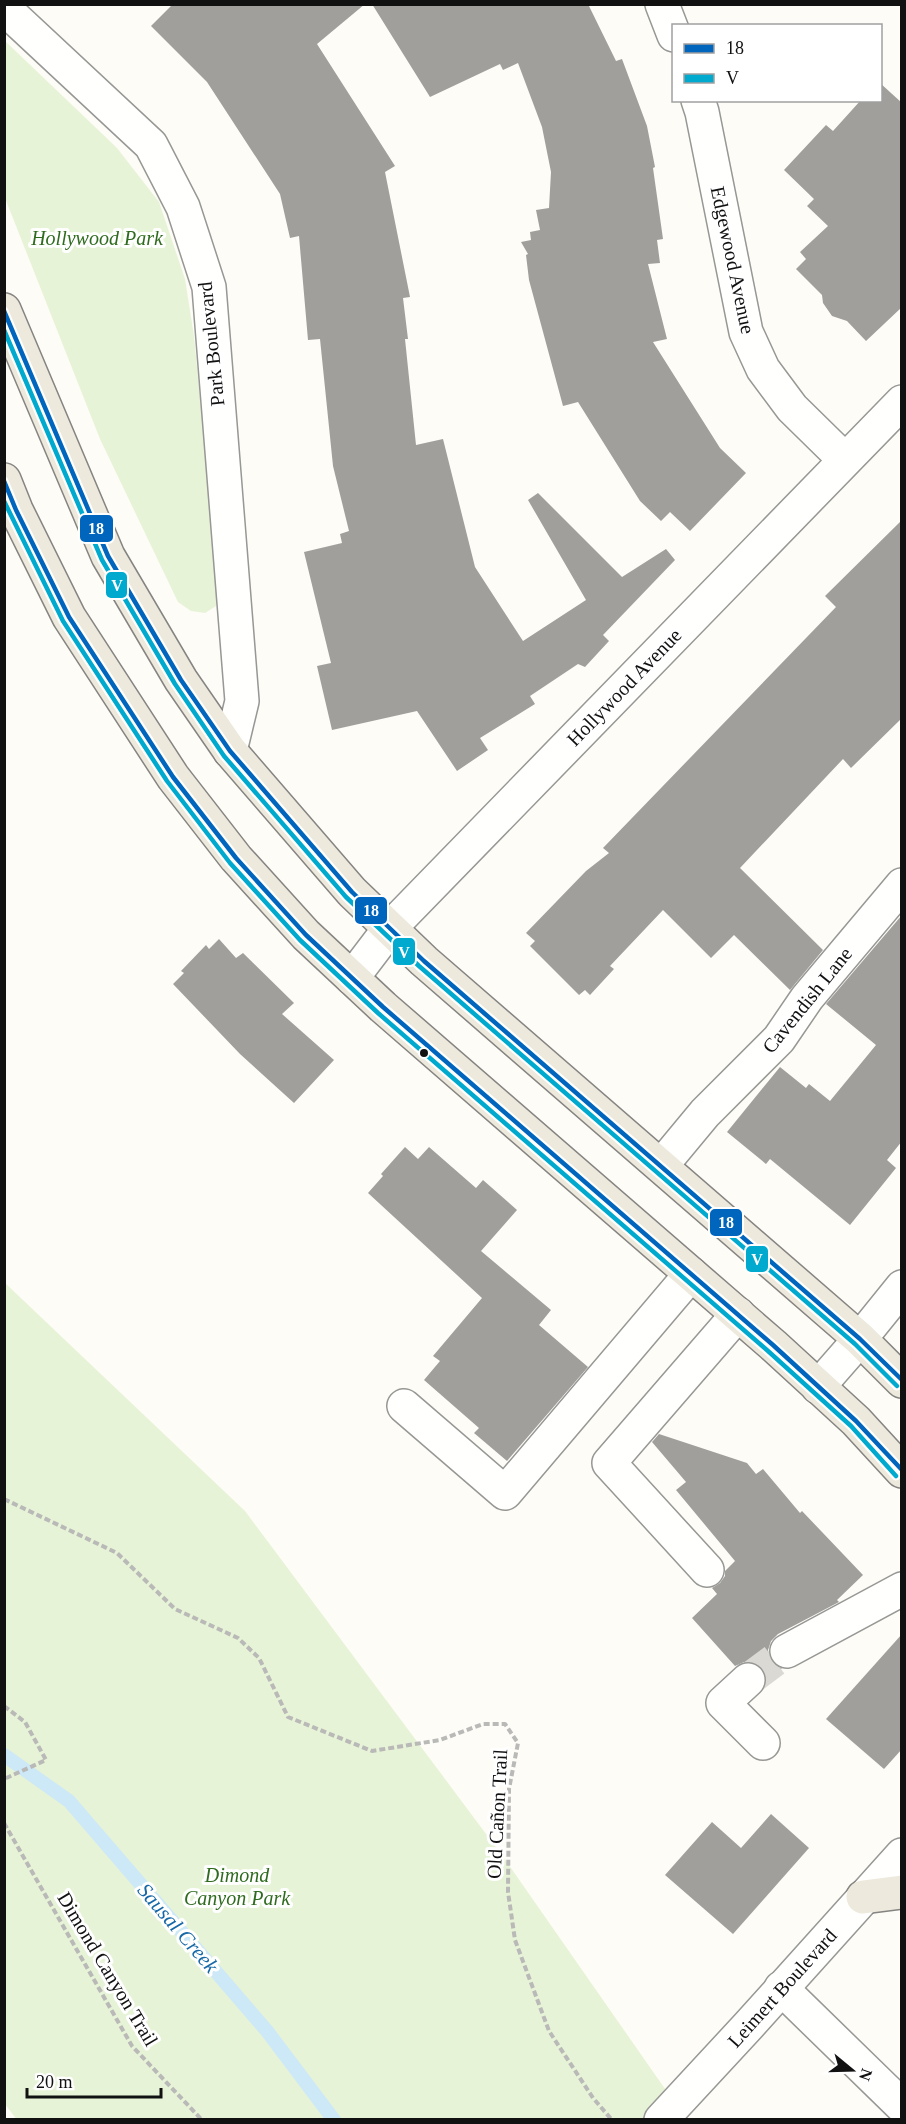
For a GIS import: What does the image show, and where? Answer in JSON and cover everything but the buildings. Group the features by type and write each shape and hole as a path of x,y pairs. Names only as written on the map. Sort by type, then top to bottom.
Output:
{"main road":[{"path":"4,310 108,556 181,680 230,751 352,892 424,961 860,1340 902,1381"},
{"path":"4,480 16,510 69,617 173,777 236,858 306,935 383,1007 738,1314 856,1421 902,1471"},
{"path":"862,1897 902,1892"}],"street":[{"path":"662,4 672,30"},
{"name":"Park Boulevard","path":"4,8 151,145 183,207 209,287 242,700 230,751"},
{"name":"Edgewood Avenue","path":"699,102 746,332 762,369 792,408 845,459"},
{"name":"Hollywood Avenue","path":"352,978 390,928 902,402"},
{"name":"Cavendish Lane","path":"660,1166 705,1113 779,1039 807,998 902,885"},
{"path":"404,1406 505,1493 691,1274"},
{"path":"818,1387 860,1340 902,1287"},
{"path":"707,1570 609,1463 738,1314"},
{"path":"787,1651 902,1589"},
{"path":"748,1680 723,1703 763,1743"},
{"name":"Leimert Boulevard","path":"661,2120 902,1855"},
{"path":"782,1988 902,2106"}],"path":[{"name":"Old Cañon Trail","path":"4,1499 117,1553 175,1609 238,1638 259,1658 288,1717 372,1751 440,1740 483,1724 505,1724 518,1743 509,1789 508,1892 514,1940 549,2031 593,2098 612,2120"},
{"path":"4,1706 25,1722 46,1760 4,1779"},
{"name":"Dimond Canyon Trail","path":"4,1823 132,2046 202,2120"}],"green space":[{"name":"Hollywood Park","path":"4,40 117,148 159,202 185,279 194,336 219,594 216,606 205,613 191,611 178,602 100,439 5,198"},
{"name":"Dimond Canyon Park","path":"4,1282 245,1511 504,1858 686,2119 17,2120 5,2104"}],"waterway":[{"name":"Sausal Creek","path":"4,1755 69,1801 267,2031 334,2120"}],"tunnel":[{"path":"748,1680 787,1651"}],"transit line":[{"name":"18","path":"4,311 108,556 181,680 230,751 352,892 424,961 860,1339 902,1380"},
{"name":"V","path":"4,330 102,560 175,684 224,756 346,897 419,966 855,1344 897,1386"},
{"name":"18","path":"4,481 69,617 173,777 236,858 306,935 383,1007 773,1345 856,1421 902,1470"},
{"name":"V","path":"4,501 63,621 167,781 230,863 300,940 378,1013 768,1351 851,1426 896,1476"}]}
